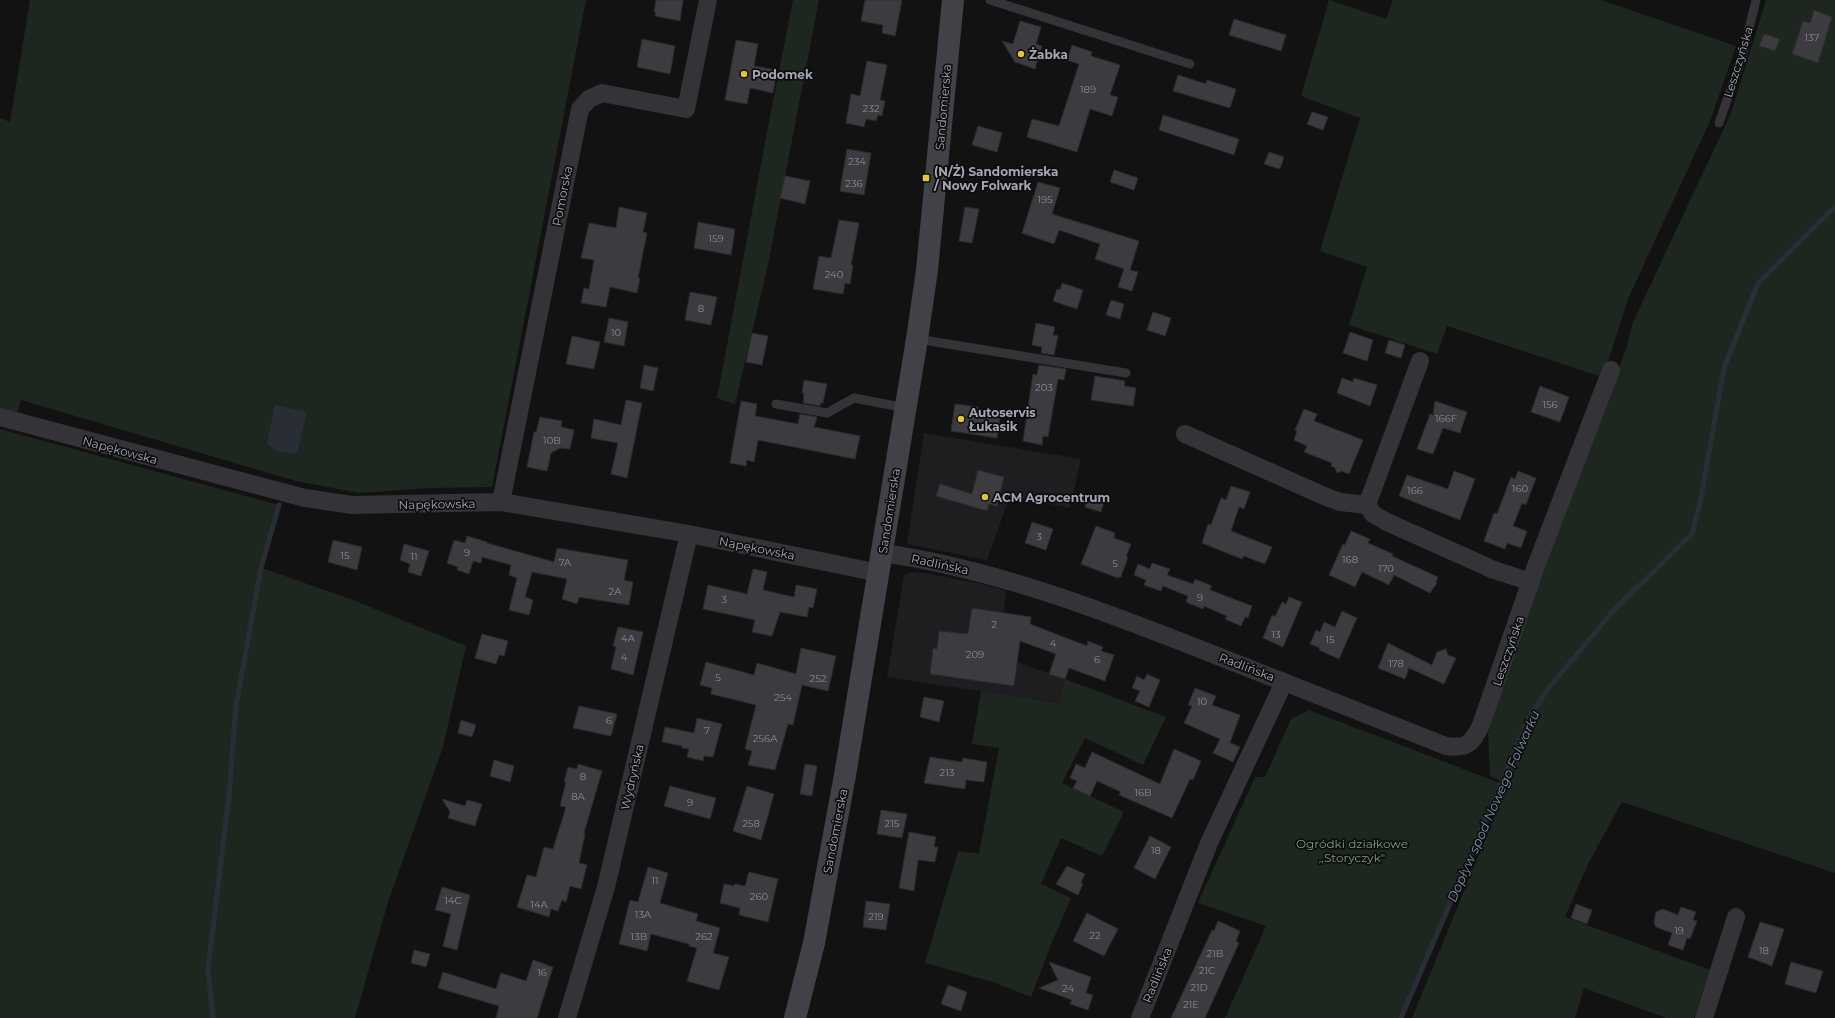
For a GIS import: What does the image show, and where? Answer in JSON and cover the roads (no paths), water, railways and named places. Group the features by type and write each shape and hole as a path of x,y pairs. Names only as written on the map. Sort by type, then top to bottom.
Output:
{"street":[{"name":"Pomorska","path":"501,502 580,109 589,99 602,93 686,109 708,0"},
{"name":"Sandomierska","path":"795,1018 814,943 845,775 917,339 927,270 953,0"},
{"path":"1367,505 1420,361"},
{"name":"Leszczyńska","path":"1284,682 1446,746 1456,748 1467,745 1474,738 1481,725 1531,582 1611,370"},
{"name":"Napękowska","path":"0,417 304,498 352,505 501,502 689,534 881,563"},
{"path":"1185,434 1324,496 1340,502 1367,505 1373,514 1387,522 1482,564 1531,582"},
{"name":"Wydryńska","path":"567,1018 606,887 689,534"},
{"name":"Radlińska","path":"881,563 987,574 1104,613 1284,682 1209,843 1140,1018"},
{"path":"1704,1018 1736,917"}],"lane":[{"path":"990,0 1190,64"},
{"name":"Leszczyńska","path":"1719,123 1743,54 1756,0"},
{"path":"917,339 1126,373"},
{"path":"776,404 827,413 854,398 906,408"}],"waterway":[{"name":"Dopływ spod Nowego Folwarku","path":"1401,1018 1529,718 1547,690 1614,610 1692,534 1700,503 1724,368 1758,283 1835,207"},
{"path":"213,1018 208,969 229,795 236,706 261,568 279,505"}],"place":[{"name":"Żabka","path":"1021,54"},
{"name":"Podomek","path":"744,74"},
{"name":"(N/Ż) Sandomierska / Nowy Folwark","path":"926,178"},
{"name":"Autoservis Łukasik","path":"961,419"},
{"name":"ACM Agrocentrum","path":"985,497"}],"park label":[{"name":"Ogródki działkowe ,,Storyczyk\"","path":"1352,850"}]}
